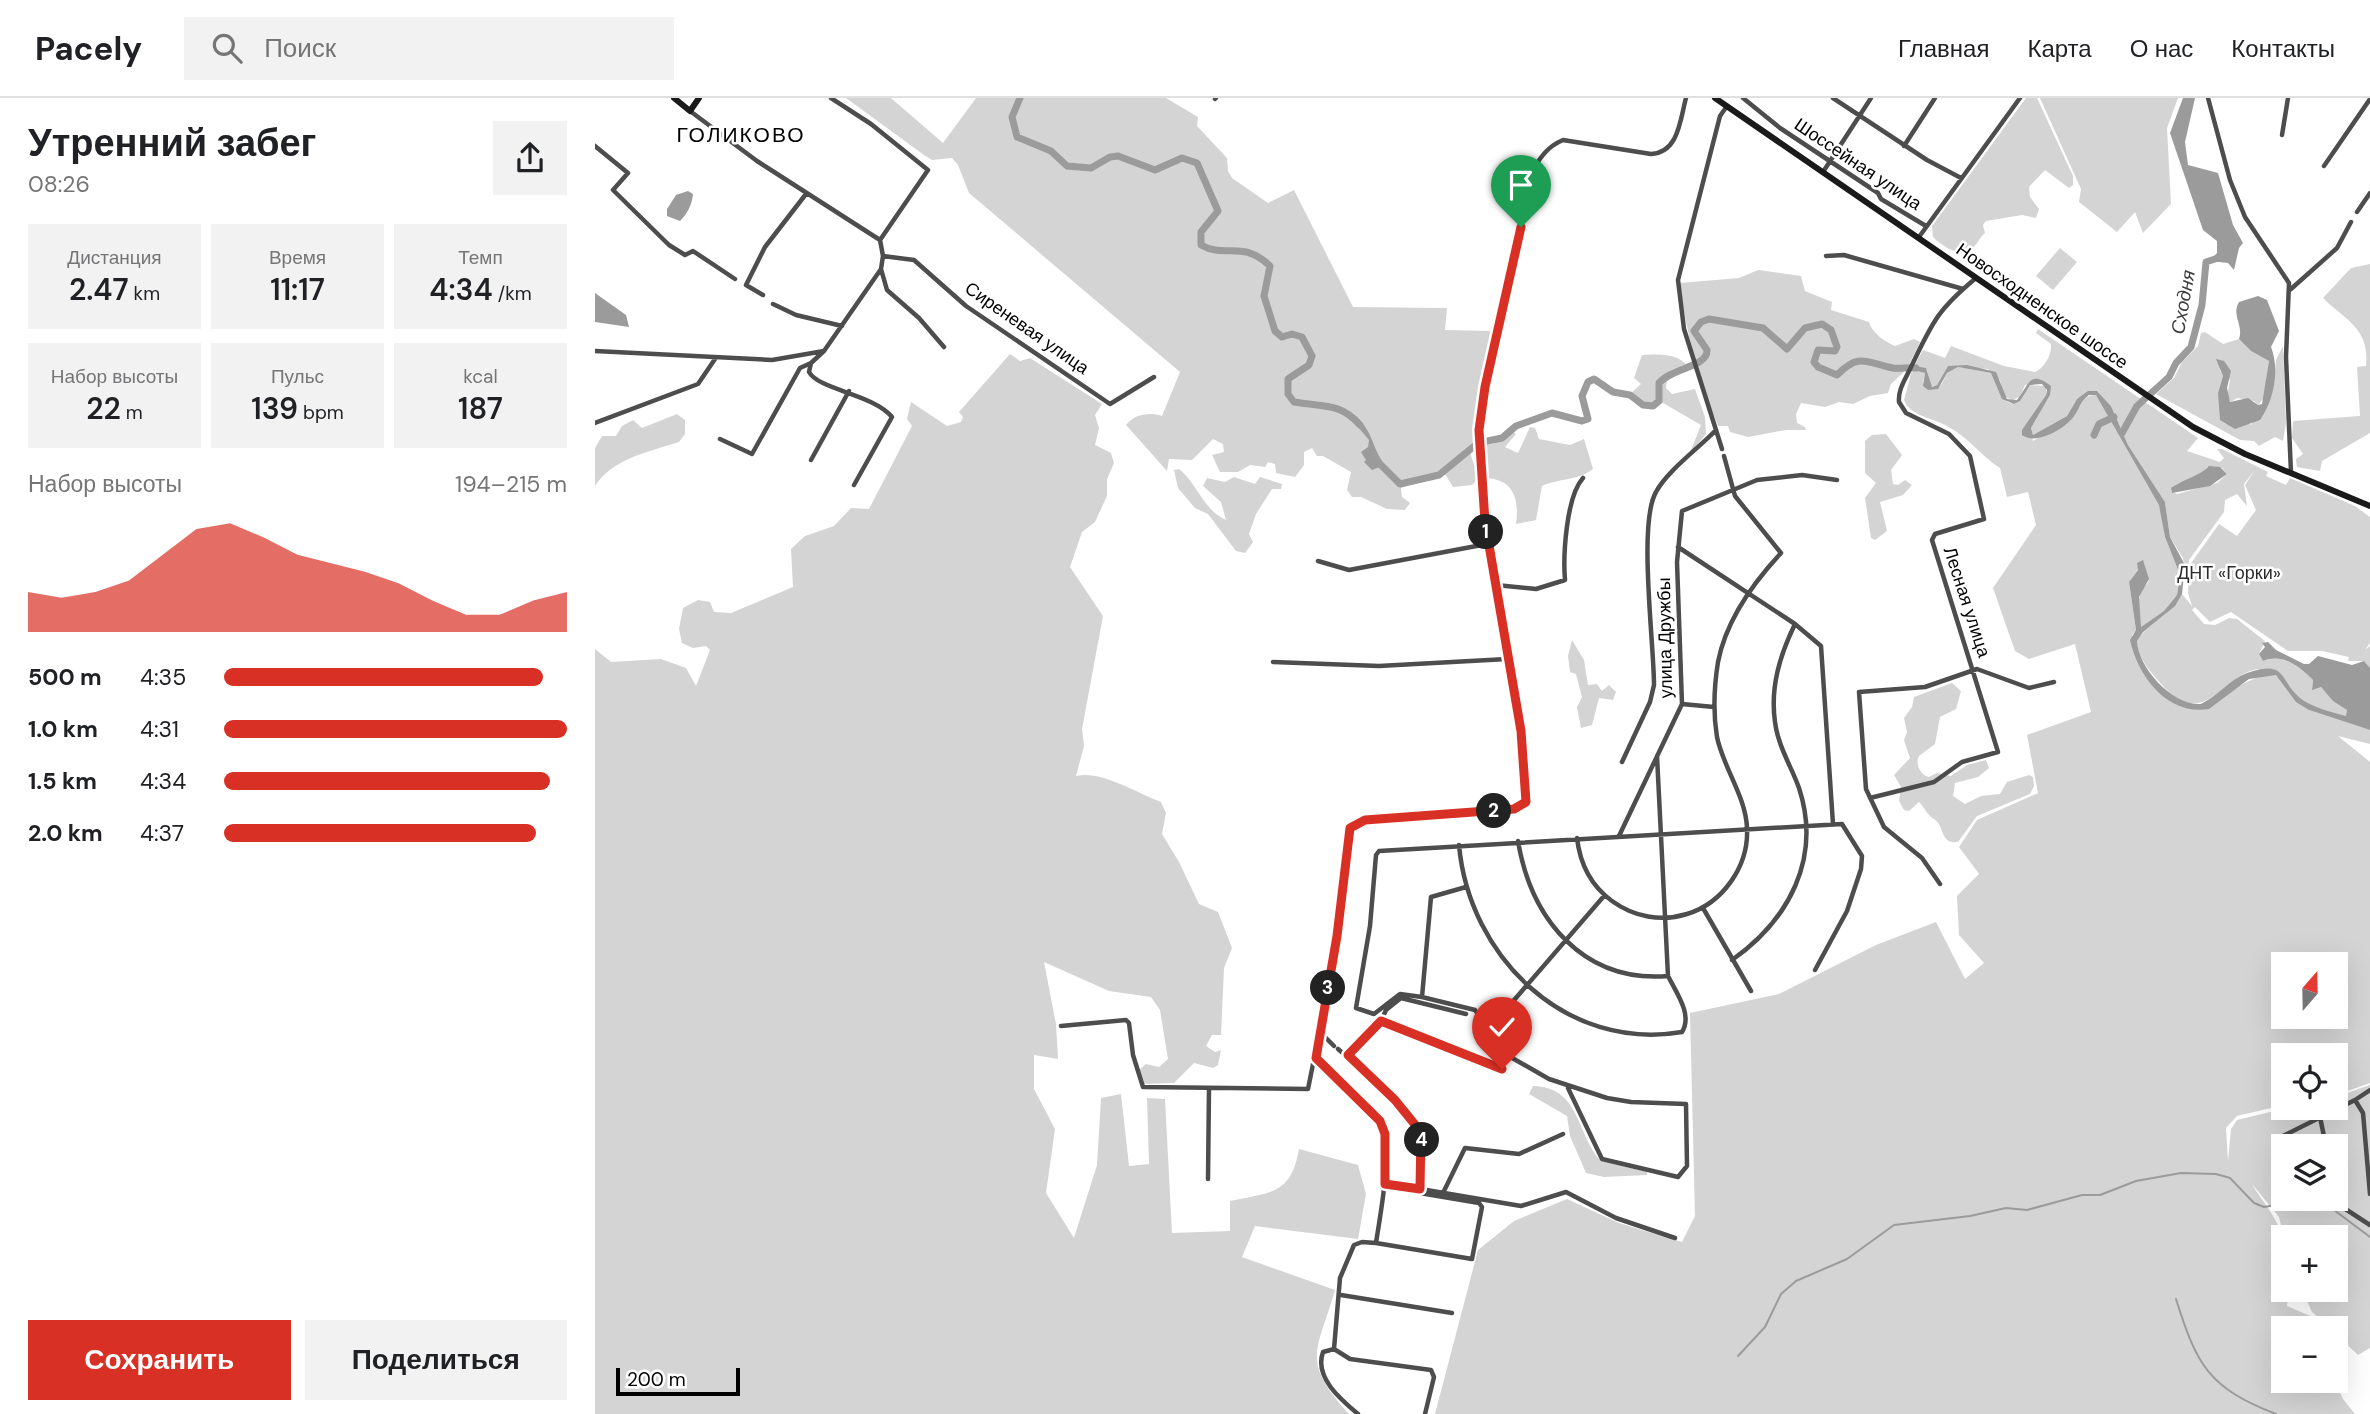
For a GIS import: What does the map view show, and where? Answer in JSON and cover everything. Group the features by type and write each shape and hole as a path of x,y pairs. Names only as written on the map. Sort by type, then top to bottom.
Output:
{"main road":[{"path":"674,98 690,111 699,98"},
{"name":"Новосходненское шоссе","path":"1715,98 2157,403 2216,440 2370,506"}],"street":[{"path":"831,98 871,124 928,170 880,240 883,256 881,269 887,290 919,318 944,347"},
{"path":"1061,1026 1126,1020 1129,1023 1133,1055 1143,1087 1308,1089 1321,1033 1350,828 1365,820 1514,809 1526,802 1521,731 1487,544 1480,439 1485,387 1534,169 1547,149 1563,140 1651,154 1665,151 1674,141 1686,98"},
{"name":"Шоссейная улица","path":"1743,98 1780,128 1878,193 1881,199 1926,226"},
{"path":"1833,98 1904,146 1961,178"},
{"path":"1823,172 1871,98"},
{"path":"1904,146 1935,98"},
{"path":"1919,237 2020,98"},
{"path":"2208,98 2230,180 2245,217 2284,272 2291,289 2286,357 2291,473"},
{"path":"2282,135 2288,98"},
{"path":"2325,166 2370,99"},
{"path":"1722,449 1684,329 1678,276 1694,228 1720,116 1727,106"},
{"path":"690,111 806,194 880,240"},
{"path":"595,146 628,173 613,190 669,245 685,255 693,251 735,279"},
{"path":"2357,212 2370,193"},
{"path":"763,295 745,285 765,247 806,194"},
{"path":"2291,289 2337,248 2351,222"},
{"path":"1826,256 1844,255 1963,289 1977,277"},
{"name":"Сиреневая улица","path":"883,256 910,258 919,263 966,306 1109,404 1154,377"},
{"path":"720,439 752,454 800,368 811,363 824,351 881,269"},
{"name":"Лесная улица","path":"1870,798 1934,782 1962,762 1995,754 1998,750 1943,581 1932,538 1935,534 1982,522 1985,515 1972,461 1965,450 1942,429 1906,413 1900,406 1899,394 1939,312 1963,289"},
{"path":"773,304 796,315 842,326"},
{"path":"595,351 772,360 824,351"},
{"path":"595,423 698,384 715,359"},
{"path":"811,363 809,372 815,379 874,403 892,417 854,485"},
{"path":"811,460 849,391"},
{"path":"1622,762 1650,702 1654,685 1648,564 1652,502 1660,486 1717,430"},
{"path":"1577,838 1584,869 1605,896 1638,915 1665,918 1703,908 1724,891 1739,869 1747,828 1724,762 1714,708 1722,645 1749,592 1781,553 1731,488 1724,456"},
{"name":"улица Дружбы","path":"1619,836 1682,704 1678,546 1682,511 1731,488 1780,476 1837,480"},
{"path":"1496,585 1536,589 1565,580 1567,531 1577,487 1583,478"},
{"path":"1318,561 1341,570 1356,570 1487,544"},
{"path":"1678,546 1795,624 1821,646 1833,824"},
{"path":"1732,960 1766,932 1783,911 1799,878 1806,826 1798,785 1775,724 1773,697 1781,654 1795,624"},
{"path":"1273,662 1379,666 1507,659"},
{"path":"1940,884 1922,858 1888,832 1870,798 1864,780 1859,692 1925,687 1974,670 2029,688 2054,682"},
{"path":"1682,704 1714,708"},
{"path":"1459,845 1466,887 1479,923 1491,946 1528,986 1549,1003 1593,1024 1642,1035 1682,1032 1686,1026 1683,1009 1668,976 1657,755"},
{"path":"1568,1088 1602,1159 1678,1177 1687,1166 1686,1104 1631,1102 1568,1088 1507,1055 1475,1010 1400,994 1374,1014 1356,1008 1370,926 1376,853 1518,841 1747,828 1833,824 1847,827 1861,856 1861,869 1847,911 1815,970"},
{"path":"1518,841 1532,894 1545,918 1565,940 1600,964 1633,975 1668,976"},
{"path":"1422,997 1431,897 1466,887"},
{"path":"1490,1028 1605,896"},
{"path":"1703,908 1751,991"},
{"path":"1348,1055 1381,1021 1386,1010 1401,998 1466,1014"},
{"path":"1381,1021 1502,1069"},
{"path":"1321,1033 1395,1100 1421,1132 1420,1189"},
{"path":"1316,1058 1380,1121 1385,1134 1384,1185 1376,1243"},
{"path":"1208,1179 1209,1088"},
{"path":"2348,1103 2370,1090"},
{"path":"2355,1100 2363,1114 2370,1194"},
{"path":"2287,1134 2314,1120"},
{"path":"1443,1193 1465,1148 1519,1154 1563,1134"},
{"path":"1384,1185 1521,1206 1566,1192 1616,1218 1675,1238"},
{"path":"1334,1349 1341,1295 1340,1278 1354,1245 1376,1243 1472,1259 1482,1207 1479,1203 1384,1185"},
{"path":"2348,1211 2370,1225"},
{"path":"1341,1295 1452,1313"},
{"path":"1358,1414 1335,1392 1321,1371 1323,1352 1334,1349 1350,1359 1429,1370 1434,1377 1425,1414"}],"green space":[{"path":"846,98 891,98 943,143 976,98 1166,98 1198,117 1197,126 1227,158 1228,171 1232,178 1268,203 1294,190 1353,307 1447,308 1445,330 1492,331 1494,334 1475,415 1475,441 1441,471 1411,480 1409,485 1401,488 1402,497 1410,503 1405,510 1387,509 1361,497 1352,497 1347,490 1351,472 1323,456 1317,456 1312,448 1304,452 1304,465 1295,477 1276,473 1275,464 1268,462 1265,467 1250,465 1238,472 1220,472 1212,455 1224,452 1223,444 1213,439 1192,460 1169,459 1167,471 1126,425 1143,415 1162,416 1180,372 969,193 958,165 952,158 932,160"},
{"path":"2026,98 2037,98 2073,176 2073,185 2069,188 2045,170 2029,187 2030,197 2039,209 2036,218 2022,215 1986,221 1983,225 1985,233 1969,251 1950,249 1933,237 1932,226"},
{"path":"2040,98 2178,98 2167,128 2171,204 2143,233 2135,212 2117,232 2079,202 2081,189"},
{"path":"2060,248 2077,262 2053,290 2036,276"},
{"path":"2370,264 2370,433 2322,461 2320,471 2297,467 2296,459 2303,454 2292,438 2293,421 2360,416 2357,367 2366,366 2364,342 2354,326 2323,298 2351,268"},
{"path":"1758,270 1801,276 1805,291 1832,302 1831,310 1869,322 1879,337 1895,346 1914,339 1920,342 1907,369 1891,384 1888,393 1870,396 1853,404 1839,402 1825,407 1801,403 1796,414 1797,423 1806,430 1786,430 1748,437 1730,432 1728,426 1718,426 1694,356 1680,283 1739,278"},
{"name":"ДНТ «Горки»","path":"2038,329 2198,438 2187,451 2220,462 2224,458 2217,449 2222,449 2268,472 2266,476 2286,485 2290,478 2355,506 2370,517 2370,643 2365,650 2370,646 2370,668 2364,661 2348,661 2349,657 2322,651 2288,651 2231,612 2210,622 2195,607 2192,610 2204,624 2215,625 2229,618 2237,619 2265,641 2259,654 2263,661 2277,659 2290,662 2313,680 2312,688 2321,687 2345,709 2348,712 2346,716 2307,703 2272,670 2251,671 2214,696 2202,702 2189,703 2174,696 2149,670 2137,641 2182,594 2192,606 2188,593 2189,573 2186,575 2183,558 2170,537 2165,502 2128,445 2111,406 2097,391 2077,399 2067,416 2033,435 2031,428 2050,395 2043,381 2025,385 2020,397 2012,400 2004,396 2000,380 1988,369 1948,366 1937,385 1931,387 1927,370 1914,366 1923,350 1945,358 1951,346 2004,366 2035,372 2047,361 2051,348 2051,344 2036,333","holes":["2207,467 2222,468 2227,474 2217,483 2177,494 2171,491 2177,484 2203,473","2255,470 2245,485 2256,510 2237,536 2219,524 2189,566 2189,560 2224,512 2225,500 2237,494 2247,506 2244,484"]},
{"path":"2205,332 2223,344 2239,339 2251,351 2269,361 2264,398 2258,405 2254,401 2237,398 2231,402 2227,396 2230,380 2219,368 2223,376 2218,393 2251,425 2274,384 2276,360 2283,346 2286,423 2283,441 2275,437 2259,446 2254,441 2240,440 2156,394 2174,378 2182,362 2198,346 2201,333"},
{"path":"1010,354 1020,361 1030,358 1102,404 1095,415 1099,428 1095,445 1111,453 1114,463 1107,479 1107,496 1095,522 1082,532 1070,567 1103,616 1082,729 1084,746 1076,776 1108,779 1161,802 1166,813 1162,834 1199,904 1218,912 1232,948 1224,968 1221,1035 1212,1035 1206,1046 1215,1052 1221,1050 1218,1065 1213,1068 1194,1063 1174,1083 1144,1084 1139,1070 1146,1064 1159,1067 1168,1059 1160,1010 1151,997 1109,991 1044,962 1056,1024 1058,1059 1034,1055 1034,1089 1055,1129 1046,1193 1074,1238 1097,1165 1101,1098 1121,1094 1129,1166 1149,1164 1147,1098 1165,1099 1172,1233 1230,1231 1230,1201 1277,1189 1291,1175 1299,1149 1358,1165 1366,1194 1358,1239 1255,1226 1242,1257 1335,1290 1319,1343 1318,1368 1334,1396 1349,1414 595,1414 595,649 611,662 661,659 686,668 696,686 710,650 706,646 693,648 682,643 679,629 683,608 698,600 710,602 714,612 731,613 793,587 791,549 805,536 834,526 851,508 869,509 912,426 907,419 911,402 947,426 961,422 963,417 959,412"},
{"path":"1642,355 1674,357 1688,367 1687,372 1670,377 1666,388 1672,394 1695,389 1705,417 1706,434 1689,455 1701,425 1663,403 1645,404 1630,394 1641,384 1634,378"},
{"path":"1958,367 1991,373 2002,396 2014,404 2030,385 2046,386 2046,395 2028,422 2033,441 2072,416 2087,397 2096,395 2103,404 2160,505 2165,537 2180,575 2177,595 2164,611 2140,628 2139,599 2148,581 2142,564 2129,582 2136,630 2132,635 2137,657 2157,687 2173,702 2187,708 2201,707 2259,677 2276,675 2309,710 2370,730 2370,744 2338,736 2370,762 2370,1083 2348,1091 2348,1043 2271,1043 2271,1108 2237,1116 2226,1128 2228,1161 2231,1129 2237,1120 2271,1112 2271,1120 2348,1120 2348,1093 2370,1085 2370,1348 2358,1355 2348,1345 2348,1316 2316,1316 2307,1302 2348,1302 2348,1225 2281,1225 2274,1211 2348,1211 2348,1134 2271,1134 2271,1207 2252,1184 2278,1225 2271,1225 2271,1302 2288,1302 2287,1306 2310,1316 2271,1316 2271,1393 2340,1393 2355,1414 1435,1414 1478,1250 1514,1221 1567,1199 1619,1223 1682,1242 1695,1216 1690,1013 1779,994 1876,945 1936,922 1965,979 1984,963 1959,935 1957,896 1979,874 1959,847 1977,820 2038,793 2027,735 2091,712 2075,644 2029,659 2015,651 1993,588 2036,525 2028,492 2007,497 2000,468 1954,430 1911,410 1904,400 1912,370 1925,373 1923,382 1928,390 1941,385 1947,373"},
{"path":"677,414 685,420 685,434 679,442 622,462 603,476 595,486 595,448 602,436 616,436 622,426 633,420 642,428"},
{"path":"1530,427 1535,428 1539,439 1570,445 1584,439 1593,469 1581,476 1542,486 1536,520 1516,524 1516,501 1510,488 1504,483 1487,478 1484,445 1493,444 1512,431 1516,434 1505,447 1518,453"},
{"path":"1886,434 1902,455 1891,470 1893,484 1898,485 1905,480 1912,485 1903,495 1880,502 1887,531 1875,540 1871,538 1865,498 1876,483 1865,473 1865,441 1872,435"},
{"path":"1470,453 1479,478 1472,485 1453,487 1445,474"},
{"path":"1179,469 1211,510 1226,520 1221,502 1203,486 1207,478 1225,482 1234,477 1255,484 1260,477 1282,484 1281,489 1272,489 1256,514 1249,534 1253,542 1245,553 1236,551 1208,514 1195,508 1178,488 1174,470"},
{"path":"1572,640 1584,660 1588,685 1597,684 1602,691 1609,685 1616,692 1613,700 1599,698 1592,725 1581,728 1577,707 1582,697 1576,674 1570,672 1568,656"},
{"path":"1952,683 1961,691 1956,709 1940,717 1935,744 1919,756 1918,766 1921,772 1929,777 1937,773 1951,776 1967,765 1986,760 1989,768 1978,777 1955,783 1953,796 1965,804 1981,796 2000,794 2007,782 2029,775 2033,777 2034,786 2030,794 1977,816 1958,842 1945,838 1938,822 1919,802 1909,811 1904,810 1899,801 1901,787 1894,775 1910,758 1904,740 1907,732 1904,718 1912,707 1914,697"},
{"path":"1533,1086 1549,1088 1569,1103 1601,1161 1647,1172 1647,1175 1604,1177 1586,1173 1570,1136 1567,1116 1529,1094"}],"shaded area":[{"path":"2183,98 2195,98 2185,142 2188,165 2218,173 2233,225 2243,243 2239,248 2234,270 2228,263 2210,261 2217,253 2217,241 2203,230 2170,133"},
{"path":"688,191 693,194 683,218 680,221 667,216 667,209 676,195"},
{"path":"595,293 626,315 629,327 595,322"},
{"path":"2258,296 2267,300 2279,331 2271,347 2275,365 2274,385 2260,420 2235,429 2220,420 2218,393 2223,376 2216,359 2224,361 2231,371 2227,388 2230,402 2248,398 2258,405 2262,404 2269,361 2251,351 2239,339 2236,311 2239,302"},
{"path":"1967,365 1996,372 2007,399 2017,400 2033,379 2044,381 2051,386 2050,395 2031,428 2033,435 2067,416 2077,399 2088,391 2097,391 2111,406 2128,445 2165,502 2170,537 2185,565 2182,594 2175,606 2143,632 2137,641 2143,663 2159,683 2179,699 2201,704 2241,676 2269,668 2281,674 2300,698 2321,709 2346,716 2347,710 2333,701 2321,687 2312,690 2313,680 2290,662 2277,659 2263,661 2259,654 2265,647 2262,643 2268,642 2276,650 2304,664 2309,664 2318,656 2352,665 2364,661 2370,668 2370,730 2309,710 2296,702 2276,675 2249,679 2209,709 2194,710 2180,706 2157,691 2140,667 2130,640 2136,630 2129,582 2138,570 2137,563 2143,560 2149,579 2139,597 2141,627 2164,611 2177,595 2180,575 2165,537 2159,505 2096,395 2086,397 2072,419 2059,429 2043,437 2028,438 2022,435 2022,430 2046,395 2047,390 2042,384 2030,385 2020,401 2014,404 2002,399 1991,373 1958,367 1947,373 1938,389 1928,390 1923,386 1925,373 1912,370 1914,366 1926,368 1932,387 1937,385 1948,366"},
{"path":"1354,415 1369,433 1385,465 1372,470 1364,462 1366,460 1361,452 1368,447 1369,440 1353,421"},
{"path":"2209,466 2220,467 2227,474 2210,486 2172,493 2171,488"}],"waterway":[{"path":"1020,98 1012,117 1017,137 1051,151 1067,166 1091,168 1110,157 1118,156 1155,170 1182,158 1197,163 1218,211 1201,232 1201,245 1210,249 1251,253 1270,266 1264,296 1275,331 1282,337 1292,334 1302,337 1312,356 1309,365 1288,379 1288,394 1294,402 1322,405 1345,412 1360,425"},
{"name":"Сходня","path":"2122,433 2137,406 2169,377 2176,363 2191,347 2202,305 2206,262 2218,258"},
{"path":"1376,460 1400,484 1439,475 1478,443 1502,438 1516,426 1552,413 1582,421 1588,419 1582,396 1588,382 1594,379 1613,392 1630,395 1643,405 1653,406 1659,401 1659,383 1706,356 1707,350 1694,331 1701,322 1709,319 1763,328 1787,349 1805,328 1822,324 1831,330 1837,347 1835,351 1818,350 1814,362 1818,367 1837,375 1858,361 1893,368 1916,368"},
{"path":"2094,435 2099,424 2114,417"},
{"path":"1738,1356 1765,1327 1781,1294 1796,1281 1847,1259 1894,1225 1970,1216 2006,1208 2027,1210 2082,1195 2100,1195 2136,1181 2181,1173 2216,1174 2230,1178 2254,1203 2264,1207 2312,1199 2326,1204 2370,1237"},
{"path":"2176,1299 2191,1342 2209,1372 2235,1394 2276,1414"}],"district":[{"name":"ГОЛИКОВО","path":"741,135"}],"route":[{"path":"1502,1069 1381,1021 1348,1055 1395,1100 1421,1132 1420,1189 1385,1184 1385,1134 1380,1121 1316,1058 1337,936 1350,828 1356,822 1365,820 1514,809 1526,802 1521,731 1487,544 1479,430 1485,387 1521,227"}]}
